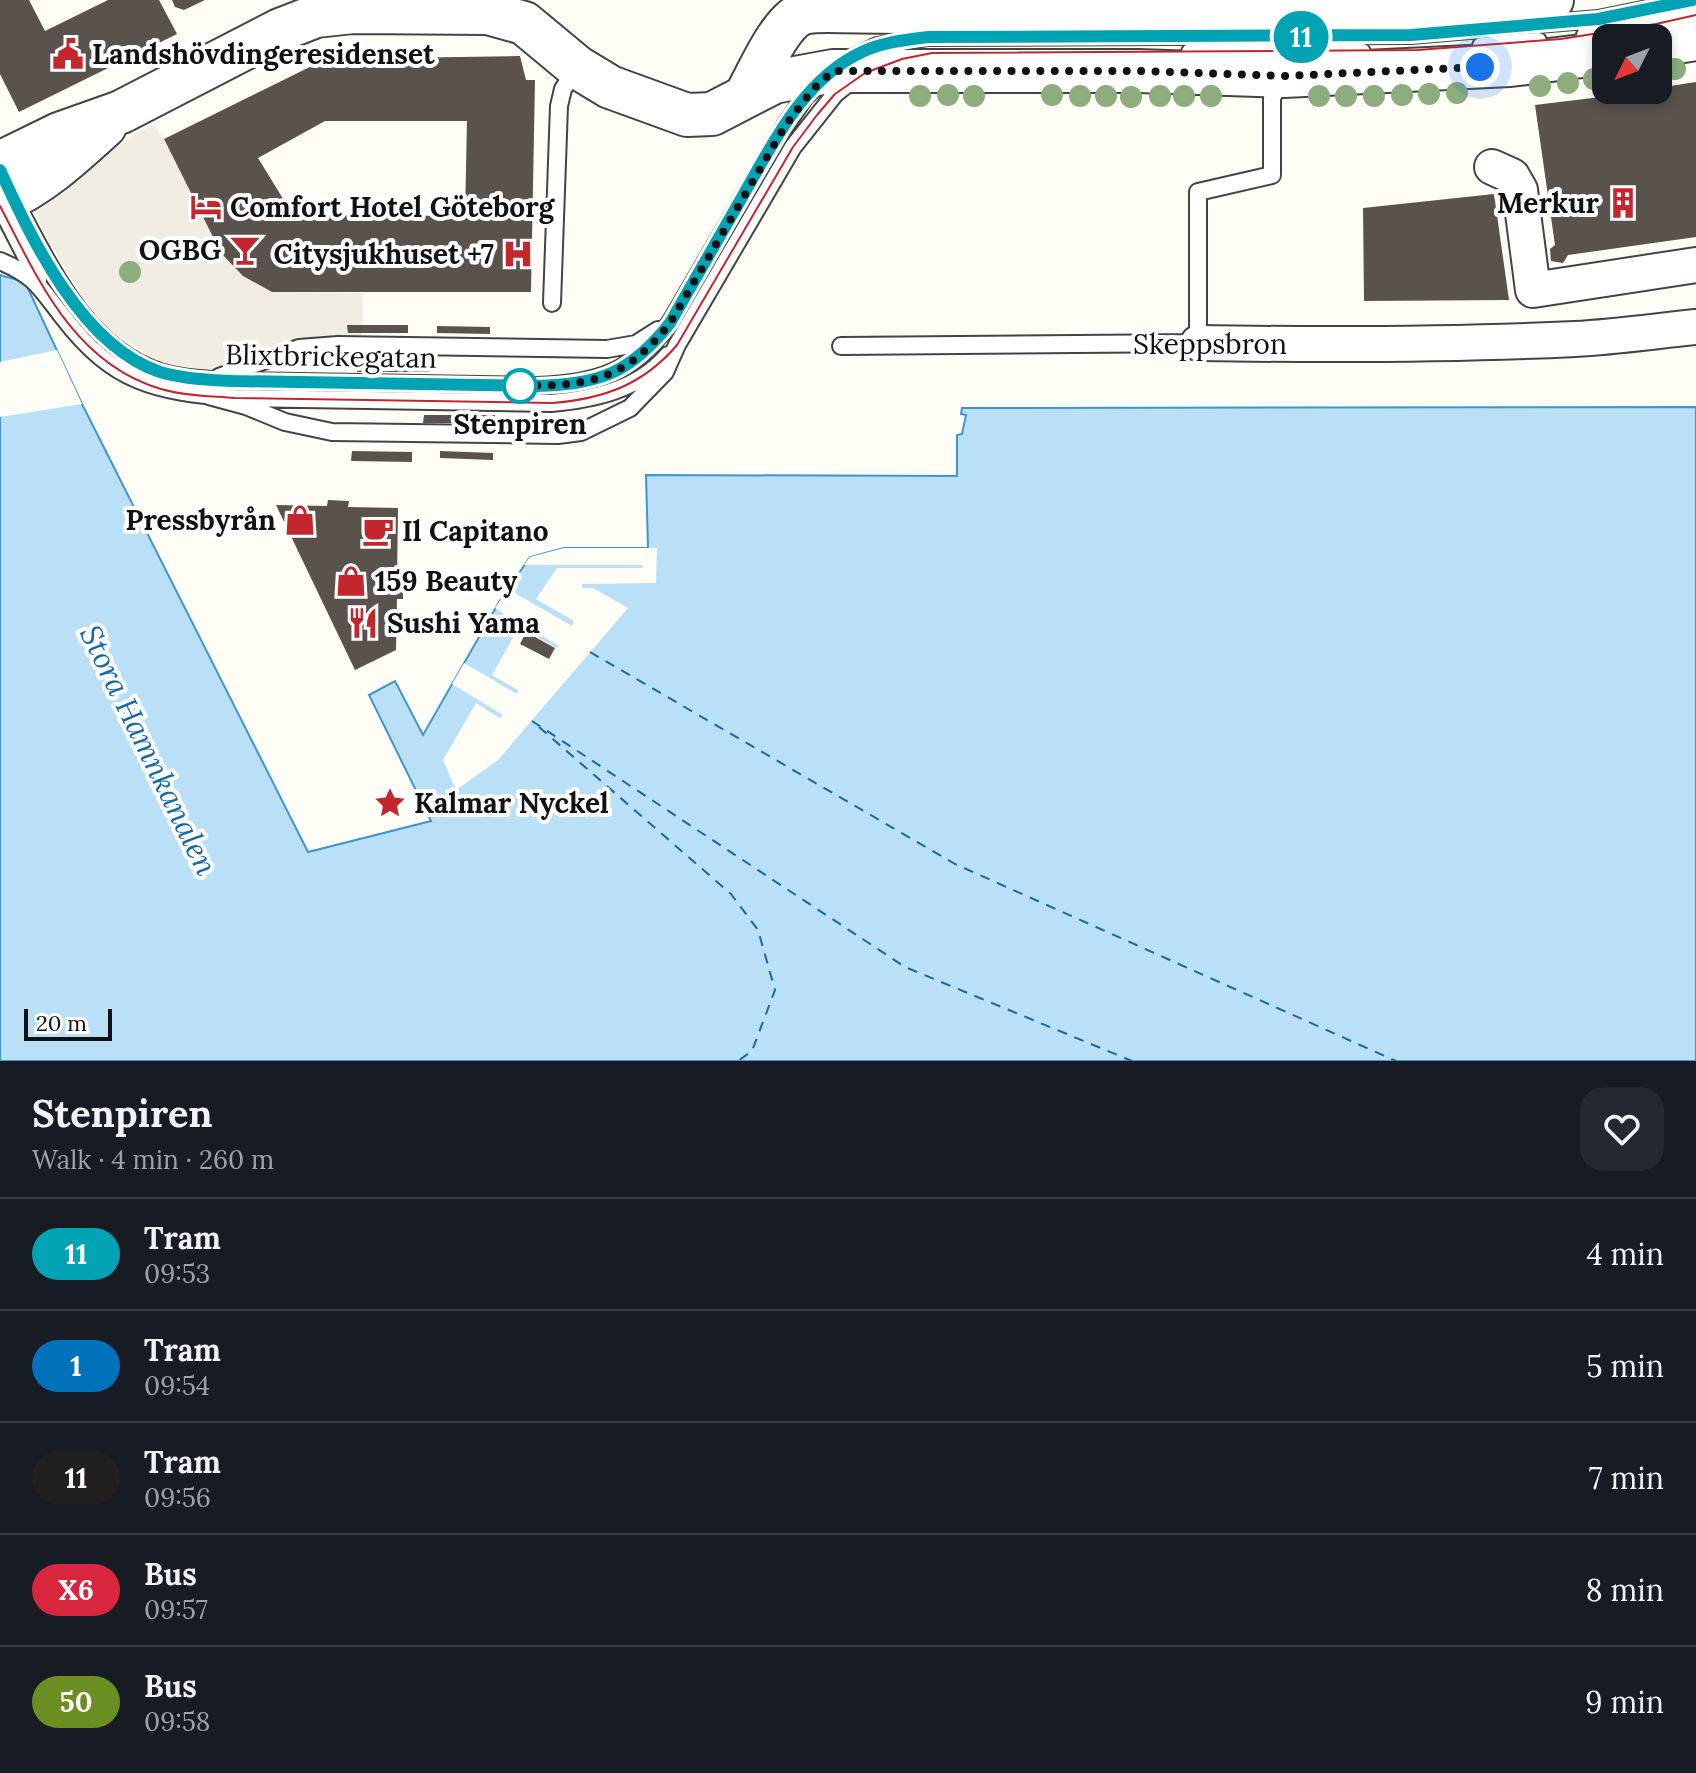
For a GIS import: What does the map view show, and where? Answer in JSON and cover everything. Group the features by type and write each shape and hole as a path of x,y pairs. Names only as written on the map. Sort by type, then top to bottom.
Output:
{"street":[{"path":"746,95 775,43 796,17 804,13 1140,16 1350,13 1456,10 1552,0"},
{"path":"3,190 59,134 129,115 280,30 316,16 353,12 488,13 506,16 524,23 577,67 610,87 687,115 712,114 774,82 849,72 1138,71 1284,76 1510,65 1592,49"},
{"path":"1672,40 1696,39"},
{"path":"1492,167 1512,176 1520,190 1533,290 1696,265"},
{"name":"Skeppsbron","path":"1578,339 1696,314"},
{"name":"Skeppsbron","path":"1198,343 1338,345 1578,339 1696,327"}],"lane":[{"path":"849,72 860,52 928,37 1411,35 1598,19 1692,0"},
{"path":"1672,25 1696,15"},
{"path":"849,72 932,53 1418,50 1561,39 1592,40"},
{"path":"552,303 559,106 563,89 577,67"},
{"name":"Blixtbrickegatan","path":"0,261 25,271 85,344 113,367 159,389 583,383 607,376 642,355 670,323 785,126 813,89 849,72"},
{"name":"Blixtbrickegatan","path":"3,190 78,309 113,345 157,371 210,388 285,422 332,432 558,435 581,432 630,408 665,372 677,345 797,141 849,72"},
{"path":"1198,343 1198,192 1272,175 1272,98 1284,76"},
{"name":"Blixtbrickegatan","path":"3,190 36,239"},
{"name":"Blixtbrickegatan","path":"3,190 47,295"},
{"name":"Blixtbrickegatan","path":"210,388 299,348 338,345 607,349 636,344 670,323"},
{"name":"Skeppsbron","path":"841,346 1198,343"},
{"name":"Blixtbrickegatan","path":"210,388 551,403 583,400 632,384 662,362 677,345"}],"shaded area":[{"path":"154,125 221,253 243,276 272,292 363,293 362,345 338,345 210,380 143,364 148,354 107,328 81,294 45,235 34,210 78,174 138,132"}],"water":[{"name":"Stora Hamnkanalen","path":"0,275 25,282 82,404 308,852 431,821 369,695 395,681 423,735 499,602 530,557 564,548 648,548 646,475 957,476 957,435 962,434 966,415 961,414 962,408 1696,407 1696,1061 0,1061"}],"pier":[{"path":"57,350 82,404 0,417 0,362"},
{"path":"564,548 657,548 656,583 582,584 582,588 593,588 628,608 498,760 456,790 443,760 476,703 500,718 503,715 452,684 464,663 517,694 518,690 492,675 519,627 557,648 559,646 495,608 508,589 572,626 574,621 536,599 557,568 643,568 642,565 524,565 530,557"}],"building":[{"name":"Landshövdingeresidenset","path":"0,0 29,0 45,31 108,0 159,0 177,34 19,112 0,74"},
{"path":"172,0 205,0 184,10 175,7"},
{"path":"520,56 526,80 535,80 531,292 272,292 243,276 221,253 164,139 326,59","holes":["325,121 467,121 465,216 317,215 316,206 300,206 302,216 293,215 258,158"]},
{"path":"1696,82 1696,237 1568,255 1563,263 1551,261 1550,249 1555,245 1535,105 1592,98 1592,104 1672,104 1672,86"},
{"path":"1494,194 1509,300 1364,301 1363,208"},
{"path":"347,325 408,325 408,333 348,333"},
{"path":"437,326 490,327 490,334 437,333"},
{"path":"357,363 431,363 430,372 357,372"},
{"path":"424,415 495,415 495,423 423,423"},
{"path":"352,451 412,452 412,462 351,461"},
{"path":"440,451 493,453 493,460 440,458"},
{"path":"328,500 349,501 348,507 398,508 397,578 403,578 403,599 397,599 396,650 355,670 276,505 327,506"},
{"path":"526,632 555,648 549,659 520,644"}],"ferry route":[{"path":"590,652 955,864 1396,1061"},
{"path":"532,721 905,967 1132,1061"},
{"path":"539,727 731,894 758,930 775,990 752,1051 738,1061"}],"tram line":[{"path":"0,170 44,258 84,315 107,340 132,359 160,372 187,378 233,381 558,385 612,372 627,365 655,340 670,323 761,163 804,99 841,64 876,47 916,38 971,36 1411,35 1598,19 1692,0"},
{"name":"11","path":"0,170 36,239 88,322 127,355 157,371 192,379 233,381 536,386 583,383 626,366 656,341 670,323 768,152 801,103 833,71 860,52 877,46 928,37 1411,35 1598,19 1692,0"},
{"path":"0,206 45,289 82,339 104,360 131,377 161,389 234,398 571,401 621,388 664,359 677,345 793,147 817,115 835,94 865,73 902,59 932,53 1418,50 1561,39 1696,15"}],"place":[{"name":"Landshövdingeresidenset","path":"68,54"},
{"name":"Merkur","path":"1623,203"},
{"name":"Comfort Hotel Göteborg","path":"206,207"},
{"name":"OGBG","path":"245,250"},
{"name":"Citysjukhuset +7","path":"518,254"},
{"name":"Stenpiren","path":"520,386"},
{"name":"Pressbyrån","path":"300,520"},
{"name":"Il Capitano","path":"378,531"},
{"name":"159 Beauty","path":"351,581"},
{"name":"Sushi Yama","path":"363,623"},
{"name":"Kalmar Nyckel","path":"390,803"}],"route":[{"path":"520,386 507,385 583,383 607,376 642,355 656,341 670,323 785,126 805,97 833,71 1138,71 1284,76 1480,67"}]}
